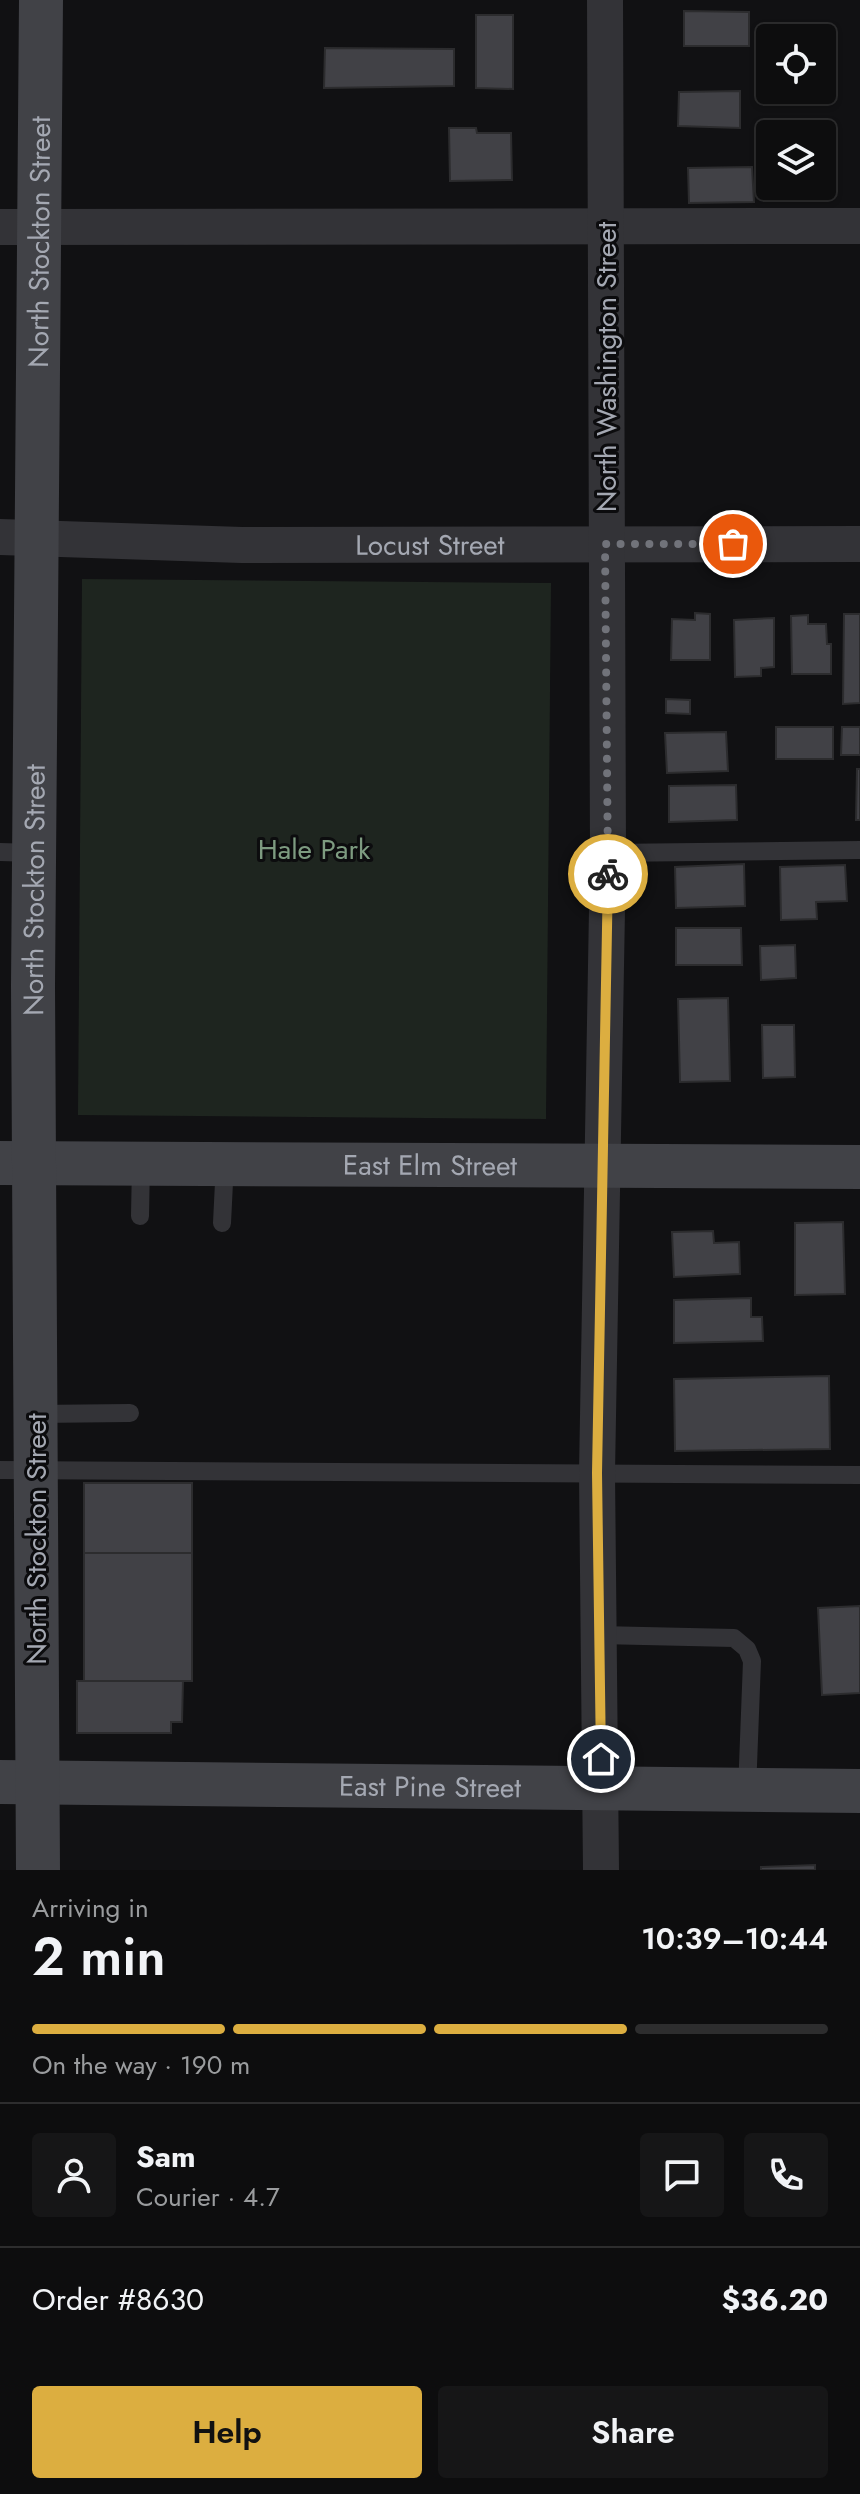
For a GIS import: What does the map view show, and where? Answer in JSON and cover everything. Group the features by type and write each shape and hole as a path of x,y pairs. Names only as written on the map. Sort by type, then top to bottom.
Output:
{"street":[{"name":"North Stockton Street","path":"38,1870 19,1782 18,1470 35,1414 17,1162 17,852 20,227 41,0"},
{"name":"North Washington Street","path":"601,1870 597,1473 608,853 605,0"},
{"path":"20,227 860,226"},
{"name":"Locust Street","path":"19,537 242,545 860,544"},
{"name":"East Elm Street","path":"17,1162 860,1167"},
{"name":"East Pine Street","path":"19,1782 860,1791"}],"lane":[{"path":"608,853 860,850"},
{"path":"140,1216 141,1162"},
{"path":"222,1223 225,1162"},
{"path":"35,1414 130,1413"},
{"path":"18,1470 860,1475"},
{"path":"599,1635 734,1638 747,1649 752,1661 747,1791"}],"green space":[{"name":"Hale Park","path":"82,579 551,583 546,1119 78,1115"}],"building":[{"path":"684,11 749,12 749,46 684,46"},
{"path":"476,15 513,15 513,89 476,88"},
{"path":"325,48 454,49 454,86 324,88"},
{"path":"740,91 740,128 678,126 679,92"},
{"path":"449,128 476,128 477,133 511,133 512,180 450,181"},
{"path":"752,167 754,202 689,203 688,168"},
{"path":"695,613 710,614 710,660 671,660 672,619 695,620"},
{"path":"844,614 860,614 860,703 843,704"},
{"path":"808,615 808,624 826,624 827,644 831,644 831,674 792,674 791,616"},
{"path":"774,618 774,667 761,668 761,676 735,677 734,620"},
{"path":"666,699 690,700 690,714 666,713"},
{"path":"776,727 833,727 833,759 776,759"},
{"path":"842,727 860,727 860,755 841,755"},
{"path":"726,732 728,771 667,773 665,733"},
{"path":"857,769 860,769 860,820 856,820"},
{"path":"736,785 737,820 669,822 669,786"},
{"path":"744,864 745,906 676,908 675,867"},
{"path":"845,865 847,901 816,902 817,919 781,920 780,867"},
{"path":"676,928 741,928 742,965 676,965"},
{"path":"795,945 796,978 761,980 760,946"},
{"path":"728,998 730,1081 680,1082 678,999"},
{"path":"762,1025 794,1025 795,1077 763,1078"},
{"path":"843,1222 845,1294 795,1295 795,1223"},
{"path":"713,1231 714,1243 739,1242 740,1274 674,1277 672,1232"},
{"path":"751,1298 751,1317 762,1317 763,1341 674,1343 674,1300"},
{"path":"829,1376 830,1449 675,1451 674,1379"},
{"path":"84,1483 192,1483 192,1553 84,1553"},
{"path":"84,1553 192,1553 192,1681 84,1681"},
{"path":"860,1606 860,1693 822,1695 818,1608"},
{"path":"77,1681 183,1681 182,1722 171,1722 171,1733 77,1733"},
{"path":"815,1865 815,1870 761,1870 761,1867"}],"way so far":[{"path":"608,874 605,544 733,544"}],"route":[{"path":"601,1759 597,1473 608,874"}]}
